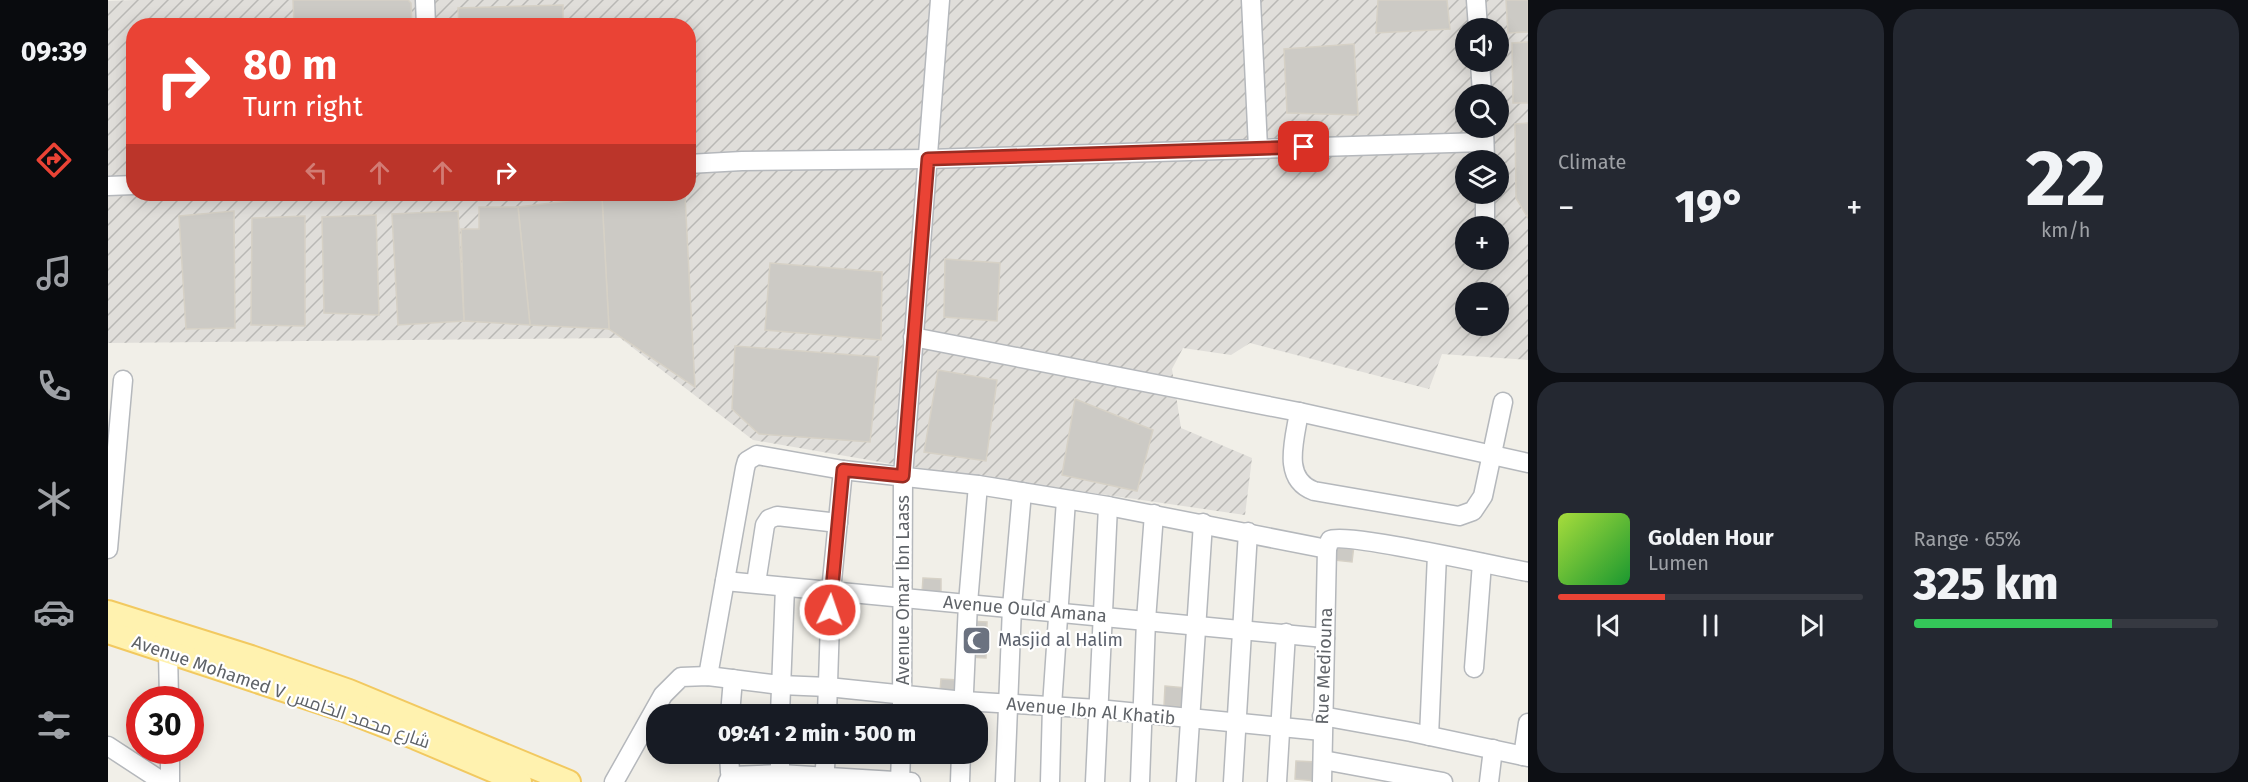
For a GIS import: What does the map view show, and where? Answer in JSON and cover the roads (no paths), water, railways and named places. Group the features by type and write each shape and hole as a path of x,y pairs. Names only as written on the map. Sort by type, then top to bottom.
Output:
{"main road":[{"name":"Avenue Mohamed V شارع محمد الخامس","path":"108,612 251,657 349,692 569,782"},
{"name":"Avenue Mohamed V شارع محمد الخامس","path":"108,632 344,710 520,782"}],"street":[{"path":"425,0 426,18"},
{"name":"Avenue Omar Ibn Laass","path":"902,704 903,476 940,0"},
{"path":"1251,0 1258,148"},
{"path":"1476,0 1477,18"},
{"path":"696,164 1484,143"},
{"path":"108,186 126,185"},
{"path":"913,338 1299,412 1528,463"},
{"path":"108,549 115,401 123,380"},
{"path":"1299,412 1293,470 1298,481 1314,491 1449,516 1467,514 1479,505 1503,402"},
{"path":"708,676 747,461 762,454 843,470 978,485 1108,506 1327,549 1330,540 1338,537 1528,572"},
{"path":"827,704 831,591 843,470"},
{"path":"963,704 968,603 978,485"},
{"path":"1005,782 1012,607 1022,492"},
{"path":"1050,782 1052,706 1066,500"},
{"path":"1095,782 1108,506"},
{"path":"1140,782 1146,620 1154,514"},
{"path":"756,583 765,525 769,519 777,516 838,523"},
{"path":"1186,782 1203,523"},
{"path":"1233,782 1248,532"},
{"name":"Rue Mediouna","path":"1322,782 1327,549"},
{"path":"1429,736 1437,555"},
{"path":"1474,668 1482,563"},
{"name":"Avenue Ould Amana","path":"725,581 1325,638"},
{"path":"780,704 785,587"},
{"path":"1277,782 1286,633"},
{"path":"168,652 169,686"},
{"name":"Avenue Ibn Al Khatib","path":"614,782 663,695 681,677 708,676 780,685 828,687 902,695 948,704"},
{"path":"731,704 733,679"},
{"name":"Avenue Ibn Al Khatib","path":"988,705 1008,704 1098,709 1281,727 1322,723 1429,736 1526,756"},
{"path":"1526,756 1528,723"},
{"path":"108,746 164,782"},
{"path":"1489,782 1493,749"},
{"path":"1323,760 1443,782"},
{"path":"170,764 170,782"},
{"path":"730,764 731,780 780,774 824,780 911,782"},
{"path":"780,764 780,774"},
{"path":"824,780 825,764"},
{"path":"900,782 901,764"},
{"path":"960,782 961,764"}],"place":[{"name":"Masjid al Halim","path":"977,640"}]}
